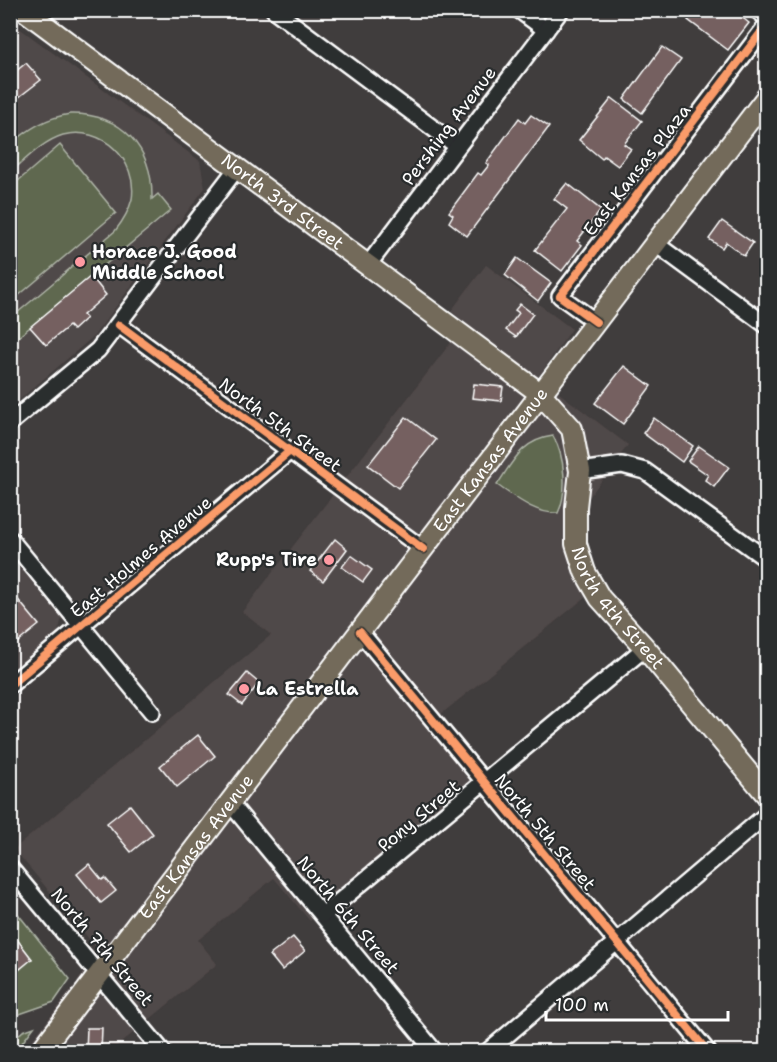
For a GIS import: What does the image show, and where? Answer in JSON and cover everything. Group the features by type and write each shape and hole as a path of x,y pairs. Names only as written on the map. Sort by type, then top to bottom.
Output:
{"main road":[{"name":"North 3rd Street","path":"25,11 541,394"},
{"name":"East Kansas Avenue","path":"40,1052 766,99"},
{"name":"North 4th Street","path":"541,394 572,429 580,471 576,507 576,544 585,572 600,598 645,648 766,794"}],"street":[{"path":"274,10 457,146"},
{"path":"519,10 546,30"},
{"name":"Pershing Avenue","path":"368,265 561,10"},
{"path":"757,10 766,17"},
{"name":"East Kansas Plaza","path":"596,322 560,296 766,26"},
{"path":"10,423 98,351 237,168"},
{"path":"656,244 766,325"},
{"name":"North 5th Street","path":"119,326 423,549"},
{"name":"East Holmes Avenue","path":"10,685 290,451"},
{"path":"580,471 622,465 645,471 766,559"},
{"path":"10,539 152,712"},
{"name":"North 5th Street","path":"360,632 708,1052"},
{"name":"Pony Street","path":"323,915 645,648"},
{"name":"North 6th Street","path":"230,802 435,1052"},
{"path":"487,1052 766,815"},
{"name":"North 7th Street","path":"10,868 163,1052"}],"shaded area":[{"name":"Horace J. Good Middle School","path":"11,22 200,161 205,188 94,336 11,407"},
{"path":"486,265 572,329 538,377 628,445 564,531 568,555 587,596 440,715 485,768 310,921 274,878 198,940 217,964 111,1051 24,1051 100,952 14,849 271,635 242,612 466,323 451,311"},
{"path":"10,556 62,618 58,632 11,672"}],"green space":[{"path":"70,114 88,115 105,120 119,127 131,137 147,164 152,199 158,194 171,210 11,343 11,318 115,231 132,199 129,171 123,159 104,141 91,135 77,133 63,135 49,141 11,172 11,144 38,125"},
{"path":"60,145 116,213 11,302 11,187"},
{"path":"553,436 564,474 563,495 558,513 533,508 497,485 519,453 533,442"},
{"path":"15,913 70,979 54,1002 11,1017 11,977 32,959 11,930 11,917"},
{"path":"34,1027 16,1051 11,1051 11,1042 23,1031"}],"building":[{"path":"695,10 733,10 749,23 728,50 688,20"},
{"path":"662,47 681,60 642,113 624,99"},
{"path":"26,63 41,80 10,104 10,76"},
{"path":"612,98 642,121 624,144 631,149 618,166 604,156 602,159 579,140"},
{"path":"531,115 549,127 467,236 449,222 453,215 449,212 478,173 481,175 489,165 486,163 519,118 525,123"},
{"path":"567,183 601,210 577,241 582,245 562,271 535,250 567,209 554,199"},
{"path":"722,221 753,243 744,256 726,242 722,248 709,239"},
{"path":"517,258 551,283 538,301 505,275"},
{"path":"766,262 766,280 758,273"},
{"path":"91,276 106,295 83,315 86,318 73,330 69,326 46,345 30,327"},
{"path":"520,304 533,314 516,337 506,330 519,313 515,310"},
{"path":"624,366 651,386 623,424 595,403"},
{"path":"474,384 503,387 501,401 472,398"},
{"path":"406,417 436,440 398,488 368,465"},
{"path":"654,418 693,446 682,462 643,433"},
{"path":"699,446 729,467 714,487 705,480 708,475 688,461"},
{"name":"Rupp's Tire","path":"335,539 347,549 323,581 310,571"},
{"path":"351,555 372,570 363,582 342,567"},
{"path":"10,590 39,625 13,646 10,642"},
{"name":"La Estrella","path":"247,673 259,683 242,705 229,695"},
{"path":"198,735 215,756 177,787 160,766"},
{"path":"130,805 153,834 131,852 107,823"},
{"path":"89,864 102,880 105,878 116,891 101,903 77,874"},
{"path":"10,930 32,959 10,977"},
{"path":"293,937 305,951 282,970 270,955"},
{"path":"87,1028 102,1028 101,1052 86,1052"}],"cycle path":[{"path":"596,322 560,296 766,26"},
{"path":"119,325 423,549"},
{"path":"10,685 290,451"},
{"path":"360,632 708,1052"}],"place":[{"name":"Horace J. Good Middle School","path":"80,262"},
{"name":"Rupp's Tire","path":"329,560"},
{"name":"La Estrella","path":"244,689"}]}
